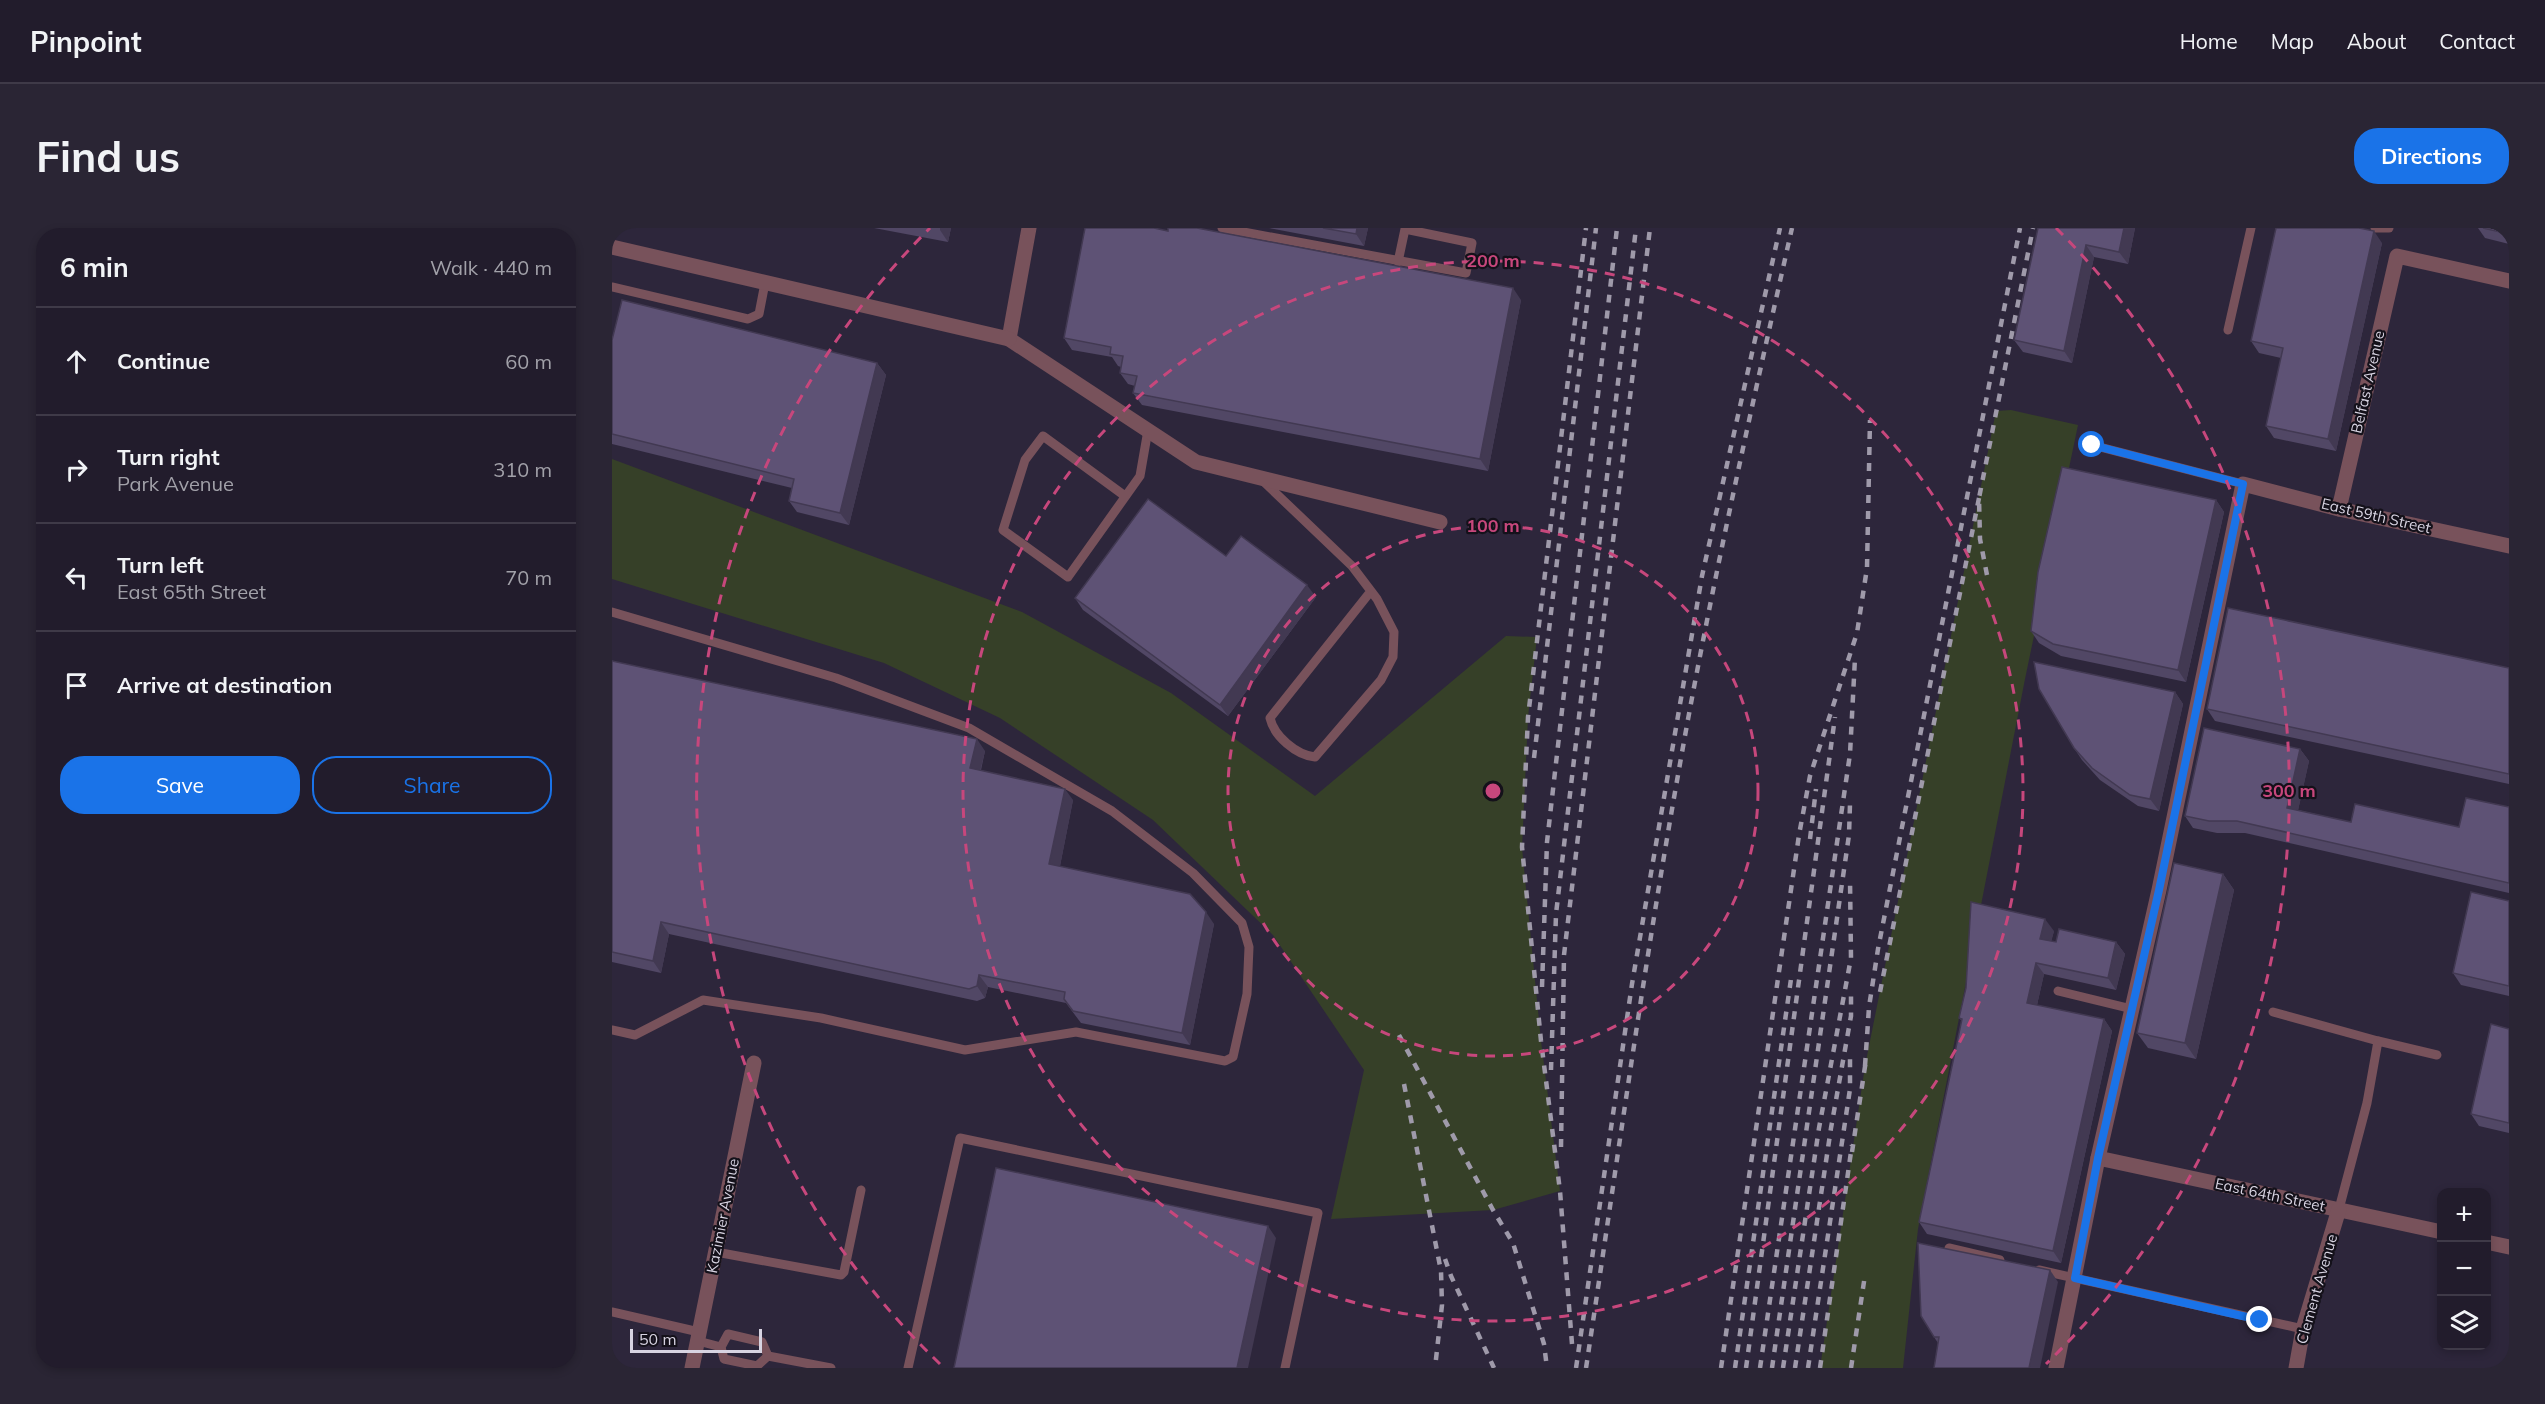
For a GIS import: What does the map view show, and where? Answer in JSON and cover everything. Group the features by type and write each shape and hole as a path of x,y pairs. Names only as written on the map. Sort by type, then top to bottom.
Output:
{"street":[{"path":"1009,339 1029,228"},
{"path":"612,247 1009,339 1196,462 1440,522"},
{"name":"Belfast Avenue","path":"2338,508 2397,256 2509,281"},
{"path":"2056,1368 2098,1158 2162,878 2243,484"},
{"name":"East 59th Street","path":"2243,484 2338,508 2509,546"},
{"name":"Kazimier Avenue","path":"692,1368 754,1064"},
{"name":"East 64th Street","path":"2098,1158 2437,1231"},
{"name":"Clement Avenue","path":"2296,1368 2303,1329 2339,1209"},
{"path":"2491,1243 2509,1247"}],"lane":[{"path":"1222,228 1398,262 1466,273 1472,243 1404,230 1398,262"},
{"path":"2228,330 2251,228"},
{"path":"2375,228 2389,228"},
{"path":"612,287 748,318 759,314 765,284"},
{"path":"1125,496 1043,436 1024,460 1003,530 1068,577 1140,476 1148,430"},
{"path":"2092,445 2243,484"},
{"path":"1259,477 1352,566 1371,591 1394,632 1393,657 1381,680 1315,757 1304,756 1273,730 1270,718 1371,591"},
{"path":"612,612 836,678 969,728 1112,811 1184,866 1242,923 1250,947 1247,994 1233,1057 1225,1061 1076,1032 964,1050 821,1018 703,1000 634,1035 612,1030"},
{"path":"2058,991 2132,1009"},
{"path":"2273,1012 2437,1055"},
{"path":"2339,1209 2367,1103 2378,1041"},
{"path":"908,1368 960,1137 1318,1213 1285,1368"},
{"path":"716,1252 841,1275 844,1272 861,1190"},
{"path":"1949,1248 2005,1262"},
{"path":"2027,1267 2303,1329"},
{"path":"612,1312 699,1337 721,1347"},
{"path":"768,1356 757,1366 724,1359 721,1347 728,1334 762,1342 768,1356 785,1364 831,1368"}],"green space":[{"path":"2011,410 2078,425 2025,679 1918,1229 1903,1368 1820,1368 1865,1066 1996,411"},
{"path":"612,459 1022,612 1171,693 1315,796 1506,636 1537,637 1528,717 1522,848 1541,1041 1560,1191 1493,1210 1331,1219 1364,1070 1273,935 1153,820 1000,718 884,663 612,579"}],"building":[{"path":"1085,228 1154,228 1168,231 1168,228 1197,228 1513,288 1480,459 1133,393 1137,376 1120,373 1123,356 1110,354 1111,347 1064,338"},
{"path":"1323,228 1357,228 1356,234"},
{"path":"2038,228 2124,228 2119,252 2086,245 2064,351 2014,340"},
{"path":"2276,228 2359,228 2374,231 2328,439 2266,426 2283,348 2251,341"},
{"path":"2483,228 2509,228 2509,234"},
{"path":"622,300 877,363 840,513 789,501 794,479 612,434 612,340"},
{"path":"2062,467 2216,500 2178,670 2053,644 2031,631 2038,572"},
{"path":"1148,499 1226,556 1241,536 1307,585 1220,705 1075,598"},
{"path":"2228,608 2509,668 2509,774 2207,709"},
{"path":"612,661 977,739 970,768 1065,789 1049,864 1190,894 1206,912 1182,1033 1073,1011 1064,999 1065,992 979,975 977,986 969,989 661,922 653,961 612,952"},
{"path":"2034,662 2175,692 2150,799 2130,795 2092,768 2074,748 2039,689"},
{"path":"2204,728 2300,749 2287,808 2351,822 2355,804 2459,827 2466,798 2509,807 2509,883 2237,821 2209,821 2185,816"},
{"path":"2174,863 2223,874 2185,1043 2137,1033"},
{"path":"2471,892 2509,901 2509,986 2453,973"},
{"path":"1971,902 2045,919 2040,939 2056,942 2059,929 2116,942 2108,978 2036,963 2027,1003 2104,1019 2053,1251 1919,1222 1962,1019 1959,1018 1966,988"},
{"path":"2491,1024 2509,1029 2509,1123 2471,1114"},
{"path":"996,1168 1268,1226 1237,1368 954,1368"},
{"path":"1918,1243 2050,1270 2029,1368 1934,1368 1939,1337 1934,1337 1921,1316"}],"railway":[{"path":"1572,1344 1560,1191 1541,1041 1522,847 1528,717 1586,228"},
{"path":"1534,758 1596,228"},
{"path":"1542,987 1547,842 1617,228"},
{"path":"1551,1070 1556,914 1636,228"},
{"path":"1561,1147 1564,955 1650,228"},
{"path":"1576,1368 1632,984 1702,576 1780,228"},
{"path":"1586,1368 1641,997 1690,706 1746,433 1792,228"},
{"path":"1865,1066 1869,1007 1878,949 2020,228"},
{"path":"1987,575 1980,539 1979,498 2033,228"},
{"path":"1721,1368 1799,835 1810,776 1857,633 1867,568 1870,420"},
{"path":"1880,992 1979,498"},
{"path":"1760,1368 1850,754 1855,658"},
{"path":"1746,1368 1835,717"},
{"path":"1810,839 1816,789"},
{"path":"1772,1368 1849,835 1850,804"},
{"path":"1783,1368 1819,1128 1851,958 1850,879"},
{"path":"1735,1368 1791,979"},
{"path":"1795,1368 1831,1128 1851,1016 1851,994"},
{"path":"1399,1035 1513,1243 1544,1344 1547,1368"},
{"path":"1808,1368 1850,1089 1850,1056"},
{"path":"1852,1152 1866,1060"},
{"path":"1404,1084 1441,1271 1442,1305 1435,1368"},
{"path":"1820,1368 1852,1145"},
{"path":"1445,1259 1494,1368"},
{"path":"1851,1368 1865,1275"}],"route":[{"path":"2092,445 2243,484 2159,890 2098,1158 2075,1278 2260,1320"}]}
